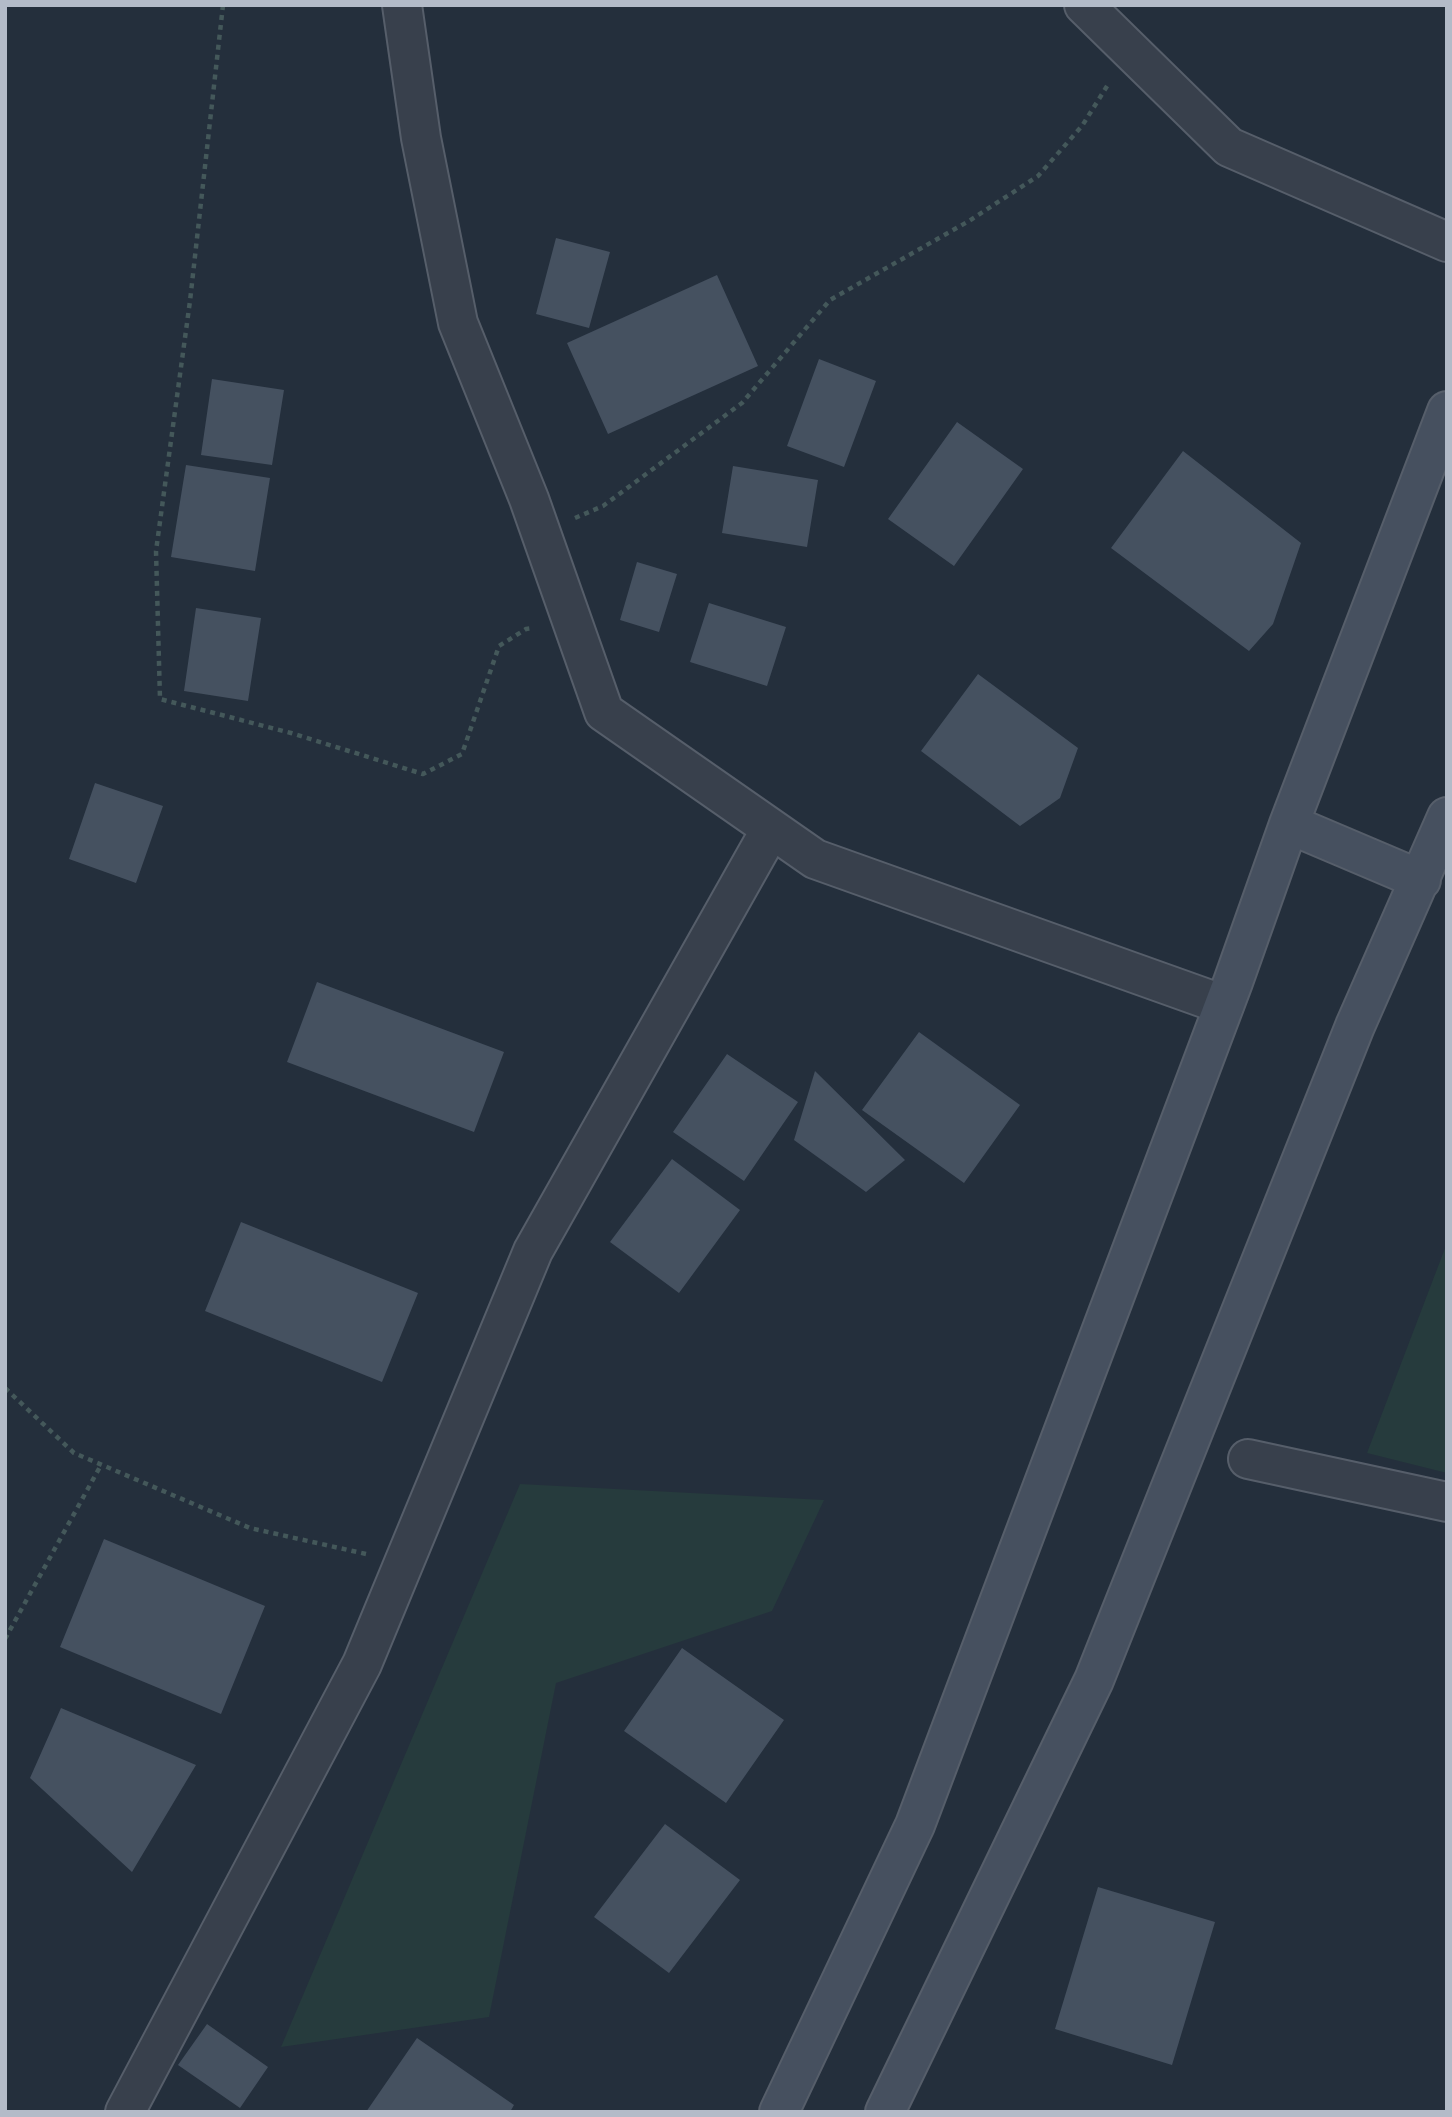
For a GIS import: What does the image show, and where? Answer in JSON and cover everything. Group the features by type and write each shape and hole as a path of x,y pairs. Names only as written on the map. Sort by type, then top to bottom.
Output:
{"main road":[{"path":"779,2112 915,1825 1224,1005 1289,824 1447,411"},
{"path":"885,2112 1094,1680 1355,1026 1447,817"},
{"path":"1289,824 1420,880"}],"street":[{"path":"402,5 421,138 458,323 541,534 604,712 816,859 1224,1005"},
{"path":"1084,5 1229,147 1447,242"},
{"path":"125,2112 362,1664 533,1251 771,829"},
{"path":"1248,1460 1447,1502"}],"path":[{"path":"223,5 190,301 156,551 160,699 291,733 423,774 462,754 499,646 526,629 573,623"},
{"path":"541,534 603,506 742,402 830,300 969,221 1038,176 1082,126 1129,50"},
{"path":"5,1388 74,1453 101,1465 250,1528 404,1563"},
{"path":"5,1639 101,1465"}],"green space":[{"path":"1447,1243 1447,1473 1367,1453"},
{"path":"520,1484 824,1500 772,1611 556,1683 489,2017 281,2047"}],"building":[{"path":"556,238 610,252 589,328 536,314"},
{"path":"717,275 758,366 608,434 567,343"},
{"path":"819,359 876,381 844,467 787,446"},
{"path":"212,379 284,390 272,465 201,455"},
{"path":"957,422 1023,469 954,566 888,519"},
{"path":"1183,451 1301,543 1273,624 1249,651 1111,548"},
{"path":"186,465 270,478 255,571 171,557"},
{"path":"733,466 818,480 807,547 722,533"},
{"path":"637,562 677,574 659,632 620,620"},
{"path":"709,603 786,627 767,686 690,662"},
{"path":"196,608 261,618 248,701 184,691"},
{"path":"978,674 1078,748 1060,798 1020,826 921,751"},
{"path":"95,783 163,806 136,883 69,859"},
{"path":"317,982 504,1052 474,1132 287,1062"},
{"path":"919,1032 1020,1105 964,1183 862,1110"},
{"path":"727,1054 798,1102 744,1181 673,1132"},
{"path":"815,1071 905,1160 866,1192 794,1140"},
{"path":"672,1159 740,1210 679,1293 610,1242"},
{"path":"241,1222 418,1293 382,1382 205,1311"},
{"path":"104,1539 265,1606 221,1714 60,1647"},
{"path":"682,1648 784,1720 726,1803 624,1731"},
{"path":"61,1708 196,1765 132,1872 30,1778"},
{"path":"665,1824 740,1880 669,1973 594,1917"},
{"path":"1098,1887 1215,1922 1172,2065 1055,2029"},
{"path":"207,2024 268,2067 240,2108 178,2065"},
{"path":"417,2038 514,2105 510,2112 366,2112"}]}
